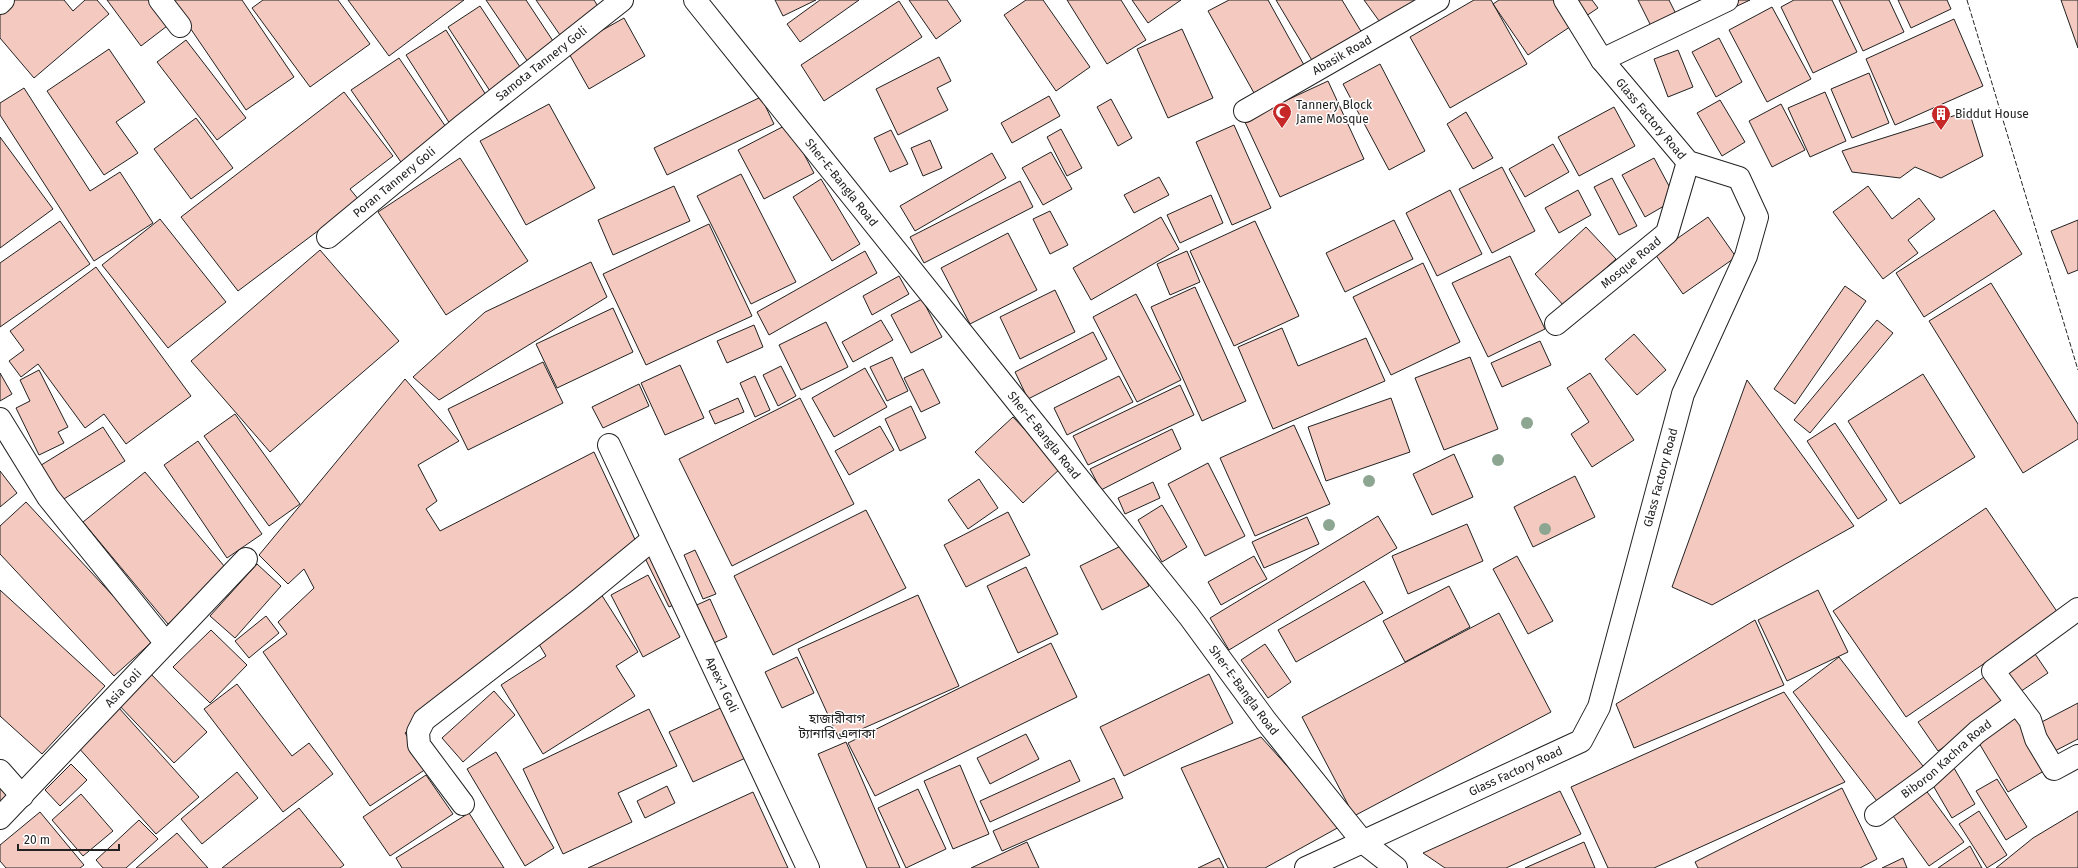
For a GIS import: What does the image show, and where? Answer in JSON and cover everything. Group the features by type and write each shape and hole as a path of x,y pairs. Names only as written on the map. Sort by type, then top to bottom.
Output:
{"street":[{"path":"0,3 3,0"},
{"path":"160,0 180,26"},
{"name":"Samota Tannery Goli","path":"461,127 622,0"},
{"name":"Sher-E-Bangla Road","path":"695,0 1189,616 1266,721 1363,842 1396,868"},
{"name":"Abasik Road","path":"1245,111 1438,0"},
{"name":"Glass Factory Road","path":"1306,868 1581,741 1599,707 1683,394 1746,256 1756,216 1739,178 1688,162 1602,60 1565,0"},
{"path":"1602,60 1727,0"},
{"name":"Poran Tannery Goli","path":"328,237 461,127"},
{"name":"Mosque Road","path":"1556,324 1667,233 1688,162"},
{"path":"0,419 48,497 165,642"},
{"name":"Apex-1 Goli","path":"609,445 808,868"},
{"path":"463,804 419,745 418,732 424,720 579,600 653,539"},
{"name":"Asia Goli","path":"0,818 165,642 246,559"},
{"path":"2078,609 1993,670 2030,720 2036,739 2054,769 2078,756"},
{"name":"Biboron Kachra Road","path":"1876,815 1928,778 1977,732 2017,703"},
{"path":"0,771 22,796"}],"building":[{"path":"9,0 64,0 73,11 85,0 97,0 109,14 34,78 0,38 0,8"},
{"path":"107,0 153,0 171,23 141,46"},
{"path":"171,0 242,0 294,77 246,110"},
{"path":"263,0 338,0 370,44 310,87 252,8"},
{"path":"348,0 464,0 389,56"},
{"path":"486,0 526,0 555,44 528,62"},
{"path":"536,0 594,0 599,8 560,35"},
{"path":"775,0 816,0 783,16"},
{"path":"820,0 859,0 800,42 787,24"},
{"path":"909,0 947,0 961,21 936,39"},
{"path":"1026,0 1043,0 1090,67 1056,91 1004,15"},
{"path":"1067,0 1121,0 1146,40 1107,64"},
{"path":"1132,0 1181,0 1148,23"},
{"path":"1229,0 1268,0 1304,65 1254,93 1208,11"},
{"path":"1276,0 1342,0 1362,33 1313,62"},
{"path":"1364,0 1417,0 1382,25"},
{"path":"1474,0 1491,0 1527,64 1450,108 1410,37"},
{"path":"1499,0 1592,0 1598,8 1528,55 1493,4"},
{"path":"1638,0 1669,0 1684,30 1659,42"},
{"path":"1729,0 1750,0 1733,8"},
{"path":"1794,0 1832,0 1857,52 1813,73 1781,7"},
{"path":"1839,0 1889,0 1904,32 1863,51"},
{"path":"1898,0 1947,0 1951,9 1911,28"},
{"path":"2061,0 2078,0 2078,48"},
{"path":"899,1 922,37 824,101 801,65"},
{"path":"480,6 522,70 490,91 448,27"},
{"path":"1772,7 1811,79 1767,102 1729,30"},
{"path":"624,18 645,56 589,89 567,50"},
{"path":"1954,19 1983,86 1895,125 1866,59"},
{"path":"1182,29 1213,98 1168,118 1137,49"},
{"path":"446,30 489,100 450,124 406,55"},
{"path":"1719,38 1742,82 1716,97 1692,52"},
{"path":"186,40 246,118 217,140 157,62"},
{"path":"109,49 145,102 116,122 138,153 104,175 47,91"},
{"path":"1678,50 1693,87 1668,97 1654,59"},
{"path":"939,57 951,81 937,88 948,110 898,135 876,89"},
{"path":"399,58 450,133 403,165 351,90"},
{"path":"1380,64 1425,151 1389,170 1343,84"},
{"path":"1869,73 1889,123 1852,138 1831,89"},
{"path":"1328,81 1364,159 1280,197 1244,120"},
{"path":"24,88 90,191 120,172 153,223 94,261 0,115 0,103"},
{"path":"344,92 393,156 350,189 359,200 238,291 181,217"},
{"path":"1825,92 1846,141 1810,157 1788,108"},
{"path":"1049,96 1060,116 1012,143 1001,123"},
{"path":"761,97 774,124 667,175 654,148"},
{"path":"1111,99 1132,138 1118,146 1097,107"},
{"path":"1720,100 1745,142 1722,156 1697,113"},
{"path":"549,104 595,188 526,225 480,141"},
{"path":"1781,104 1805,150 1772,167 1749,121"},
{"path":"1614,107 1635,146 1579,176 1558,137"},
{"name":"Biddut House","path":"1969,111 1983,156 1941,178 1915,167 1900,178 1852,172 1842,151"},
{"path":"1466,112 1493,158 1473,169 1447,124"},
{"path":"196,118 233,168 191,199 154,149"},
{"path":"788,124 814,173 764,199 738,150"},
{"path":"1234,125 1271,208 1232,225 1196,142"},
{"path":"1061,129 1082,168 1067,176 1047,137"},
{"path":"891,130 908,164 890,172 874,138"},
{"path":"0,137 53,209 0,248"},
{"path":"930,140 942,168 923,176 911,148"},
{"path":"1553,144 1569,172 1525,197 1509,169"},
{"path":"1051,152 1072,189 1043,205 1022,168"},
{"path":"992,153 1006,178 915,231 900,206"},
{"path":"460,158 528,261 446,315 378,212"},
{"path":"1654,158 1676,199 1645,217 1622,175"},
{"path":"1502,167 1535,231 1492,253 1459,189"},
{"path":"741,174 796,282 751,304 697,196"},
{"path":"1159,177 1169,195 1134,213 1124,195"},
{"path":"1612,178 1637,226 1619,235 1594,187"},
{"path":"821,179 860,244 832,261 793,197"},
{"path":"1020,181 1033,207 924,263 910,237"},
{"path":"674,186 690,221 613,255 598,220"},
{"path":"1868,186 1892,219 1919,198 1935,219 1908,240 1918,253 1883,279 1833,212"},
{"path":"1450,190 1482,254 1437,276 1406,213"},
{"path":"1578,190 1591,215 1559,233 1545,208"},
{"path":"1211,195 1223,223 1180,243 1167,215"},
{"path":"1994,210 2022,254 1924,317 1896,273"},
{"path":"1050,211 1068,245 1050,254 1033,219"},
{"path":"1161,217 1179,249 1091,300 1073,268"},
{"path":"1708,217 1736,257 1683,294 1655,254"},
{"path":"160,219 226,302 168,348 102,265"},
{"path":"1394,220 1413,259 1345,292 1326,253"},
{"path":"2078,220 2078,270 2068,274 2051,231"},
{"path":"60,221 90,264 0,327 0,263"},
{"path":"1255,221 1299,316 1234,346 1190,251"},
{"path":"709,224 752,316 646,365 603,274"},
{"path":"1586,227 1616,259 1564,306 1535,274"},
{"path":"1008,233 1037,290 970,324 941,268"},
{"path":"320,250 399,341 270,452 191,361"},
{"path":"865,251 877,273 769,335 757,312"},
{"path":"1187,251 1200,282 1170,295 1157,264"},
{"path":"1510,256 1545,329 1488,357 1452,283"},
{"path":"591,262 607,297 439,400 413,377 485,312"},
{"path":"1423,263 1460,342 1391,375 1353,297"},
{"path":"96,267 191,396 126,444 104,414 85,428 38,364 21,377 9,361 24,350 10,331"},
{"path":"899,276 909,294 872,315 863,296"},
{"path":"1991,283 2078,424 2078,439 2023,473 1929,321"},
{"path":"1845,286 1866,301 1795,404 1774,389"},
{"path":"1195,287 1246,401 1202,421 1151,307"},
{"path":"1055,290 1075,332 1020,359 1000,317"},
{"path":"1136,294 1181,380 1137,402 1093,317"},
{"path":"922,299 942,337 911,353 891,315"},
{"path":"613,308 633,352 557,388 536,344"},
{"path":"881,320 893,340 853,362 842,342"},
{"path":"1877,320 1893,333 1810,433 1794,420"},
{"path":"826,322 848,367 801,390 779,345"},
{"path":"754,325 763,347 727,363 717,341"},
{"path":"1282,328 1298,366 1366,338 1385,381 1273,429 1238,347"},
{"path":"1093,332 1107,359 1028,399 1015,372"},
{"path":"1634,334 1666,370 1637,395 1605,359"},
{"path":"1540,341 1551,365 1502,387 1491,363"},
{"path":"892,357 908,391 887,401 870,367"},
{"path":"1470,357 1498,429 1444,450 1415,378"},
{"path":"543,362 563,403 468,450 448,409"},
{"path":"680,365 704,418 665,435 641,383"},
{"path":"781,366 796,396 778,406 763,375"},
{"path":"865,368 887,407 834,437 812,398"},
{"path":"923,369 940,403 921,412 904,378"},
{"path":"39,370 68,427 58,432 64,443 39,455 16,408 30,401 20,380"},
{"path":"0,373 12,394 0,401"},
{"path":"1590,373 1634,440 1592,467 1571,434 1589,422 1567,388"},
{"path":"1923,374 1975,457 1900,504 1848,421"},
{"path":"755,376 770,410 755,417 740,383"},
{"path":"1119,376 1133,402 1067,435 1054,408"},
{"path":"405,379 459,441 418,465 437,501 426,509 440,531 594,452 639,548 405,733 429,767 370,806 263,652 287,634 278,622 314,588 304,569 288,584 259,555"},
{"path":"1747,380 1854,526 1712,605 1672,587"},
{"path":"639,384 649,406 603,428 592,407"},
{"path":"1180,385 1194,415 1088,465 1073,436"},
{"path":"738,398 744,412 715,424 709,411"},
{"path":"800,398 854,504 732,566 679,459"},
{"path":"1391,398 1410,452 1326,481 1308,427"},
{"path":"911,406 926,438 900,451 885,419"},
{"path":"235,414 300,504 269,526 204,436"},
{"path":"1013,417 1061,468 1023,503 975,452"},
{"path":"1835,423 1887,500 1858,519 1807,441"},
{"path":"1294,425 1330,504 1255,536 1220,458"},
{"path":"880,426 894,450 849,475 835,451"},
{"path":"103,427 125,461 59,502 38,467"},
{"path":"1172,429 1181,449 1101,490 1090,469"},
{"path":"198,441 262,534 227,558 164,465"},
{"path":"1454,454 1473,497 1432,515 1413,474"},
{"path":"1208,463 1245,536 1205,556 1168,484"},
{"path":"0,471 17,493 0,507"},
{"path":"145,472 230,573 168,624 83,522"},
{"path":"1575,476 1595,517 1533,547 1514,507"},
{"path":"979,479 998,508 968,529 948,500"},
{"path":"1153,482 1160,498 1125,514 1118,498"},
{"path":"26,502 154,640 114,676 0,554 0,526"},
{"path":"1162,505 1187,547 1162,562 1138,520"},
{"path":"1986,508 2058,613 1906,717 1833,611"},
{"path":"866,510 906,588 773,655 734,576"},
{"path":"1008,512 1030,555 966,587 944,545"},
{"path":"1378,516 1397,548 1229,650 1210,618"},
{"path":"1307,517 1319,544 1264,568 1252,542"},
{"path":"1467,524 1483,561 1408,594 1392,556"},
{"path":"662,543 689,598 669,607 642,552"},
{"path":"1127,543 1149,586 1102,610 1080,566"},
{"path":"695,550 716,594 703,599 684,555"},
{"path":"1254,556 1267,579 1221,605 1208,582"},
{"path":"1517,556 1553,621 1528,634 1493,569"},
{"path":"257,564 281,586 235,638 210,616"},
{"path":"1026,567 1058,634 1018,653 987,586"},
{"path":"648,575 680,637 643,657 611,595"},
{"path":"1364,581 1383,613 1296,662 1278,630"},
{"path":"1449,586 1470,627 1405,662 1383,621"},
{"path":"0,590 105,686 42,754 0,716"},
{"path":"1818,590 1848,652 1787,681 1758,620"},
{"path":"601,594 638,652 616,666 635,696 543,754 501,685 546,656 534,636"},
{"path":"918,595 959,686 839,739 798,649"},
{"path":"710,599 727,637 698,650 681,612"},
{"path":"1499,613 1551,712 1354,816 1302,717"},
{"path":"266,616 279,633 249,658 235,641"},
{"path":"1755,620 1784,685 1634,748 1616,704"},
{"path":"211,630 247,665 210,703 173,667"},
{"path":"1051,643 1077,697 875,796 848,743"},
{"path":"1265,644 1291,682 1268,698 1241,660"},
{"path":"2031,648 2048,673 2014,696 1997,672"},
{"path":"797,657 814,693 782,708 765,672"},
{"path":"1839,657 1926,770 1880,805 1793,692"},
{"path":"149,672 207,732 174,763 117,703"},
{"path":"1209,674 1233,723 1124,776 1100,727"},
{"path":"1987,675 2007,705 1938,751 1918,722"},
{"path":"237,684 292,756 309,743 333,774 283,812 204,709"},
{"path":"494,691 515,715 463,762 442,738"},
{"path":"1784,692 1845,782 1654,868 1608,868 1571,787"},
{"path":"2078,703 2078,739 2049,754 2034,726"},
{"path":"729,704 752,755 693,782 669,732"},
{"path":"119,708 199,797 156,834 77,746"},
{"path":"649,709 677,766 618,793 632,822 563,854 523,769"},
{"path":"2016,714 2049,768 2008,792 1976,738"},
{"path":"1026,734 1039,759 990,784 977,758"},
{"path":"1261,737 1341,826 1265,868 1228,868 1181,768"},
{"path":"846,742 900,868 867,868 818,754"},
{"path":"496,752 554,848 525,866 467,769"},
{"path":"1070,760 1080,781 990,822 980,801"},
{"path":"71,764 87,780 60,806 45,790"},
{"path":"960,765 989,834 953,849 924,781"},
{"path":"1954,768 1975,804 1952,818 1931,782"},
{"path":"237,772 258,798 202,844 181,819"},
{"path":"426,775 453,814 390,856 363,817"},
{"path":"0,776 15,795 0,807"},
{"path":"1114,778 1123,798 1002,851 993,831"},
{"path":"1997,779 2027,827 2006,840 1976,791"},
{"path":"1922,785 1964,842 1929,866 1888,809"},
{"path":"667,786 675,803 645,818 637,801"},
{"path":"1842,788 1877,859 1860,868 1698,868 1695,862"},
{"path":"918,789 946,849 906,868 878,808"},
{"path":"1560,791 1581,834 1506,868 1445,868 1423,853"},
{"path":"753,792 788,868 588,868"},
{"path":"81,794 113,831 83,856 52,820"},
{"path":"299,808 344,865 340,868 222,868"},
{"path":"1979,811 2007,855 1987,868 1959,824"},
{"path":"2078,811 2078,868 1996,868 2033,838"},
{"path":"40,812 84,865 80,868 6,868 0,861 0,845"},
{"path":"469,813 504,868 402,868 396,858"},
{"path":"139,820 158,839 126,868 103,868 96,860"},
{"path":"177,833 208,868 136,868"},
{"path":"1027,842 1039,868 971,868"},
{"path":"1584,842 1595,868 1525,868"},
{"path":"1970,846 1982,868 1938,868"},
{"path":"1219,858 1224,868 1198,868"},
{"path":"1903,858 1907,868 1882,868"}],"fence":[{"path":"1967,0 2078,370"}],"place":[{"name":"Tannery Block Jame Mosque","path":"1282,129"},
{"name":"Biddut House","path":"1941,131"}],"district":[{"name":"হাজারীবাগ ট্যানারি এলাকা","path":"837,726"}]}
